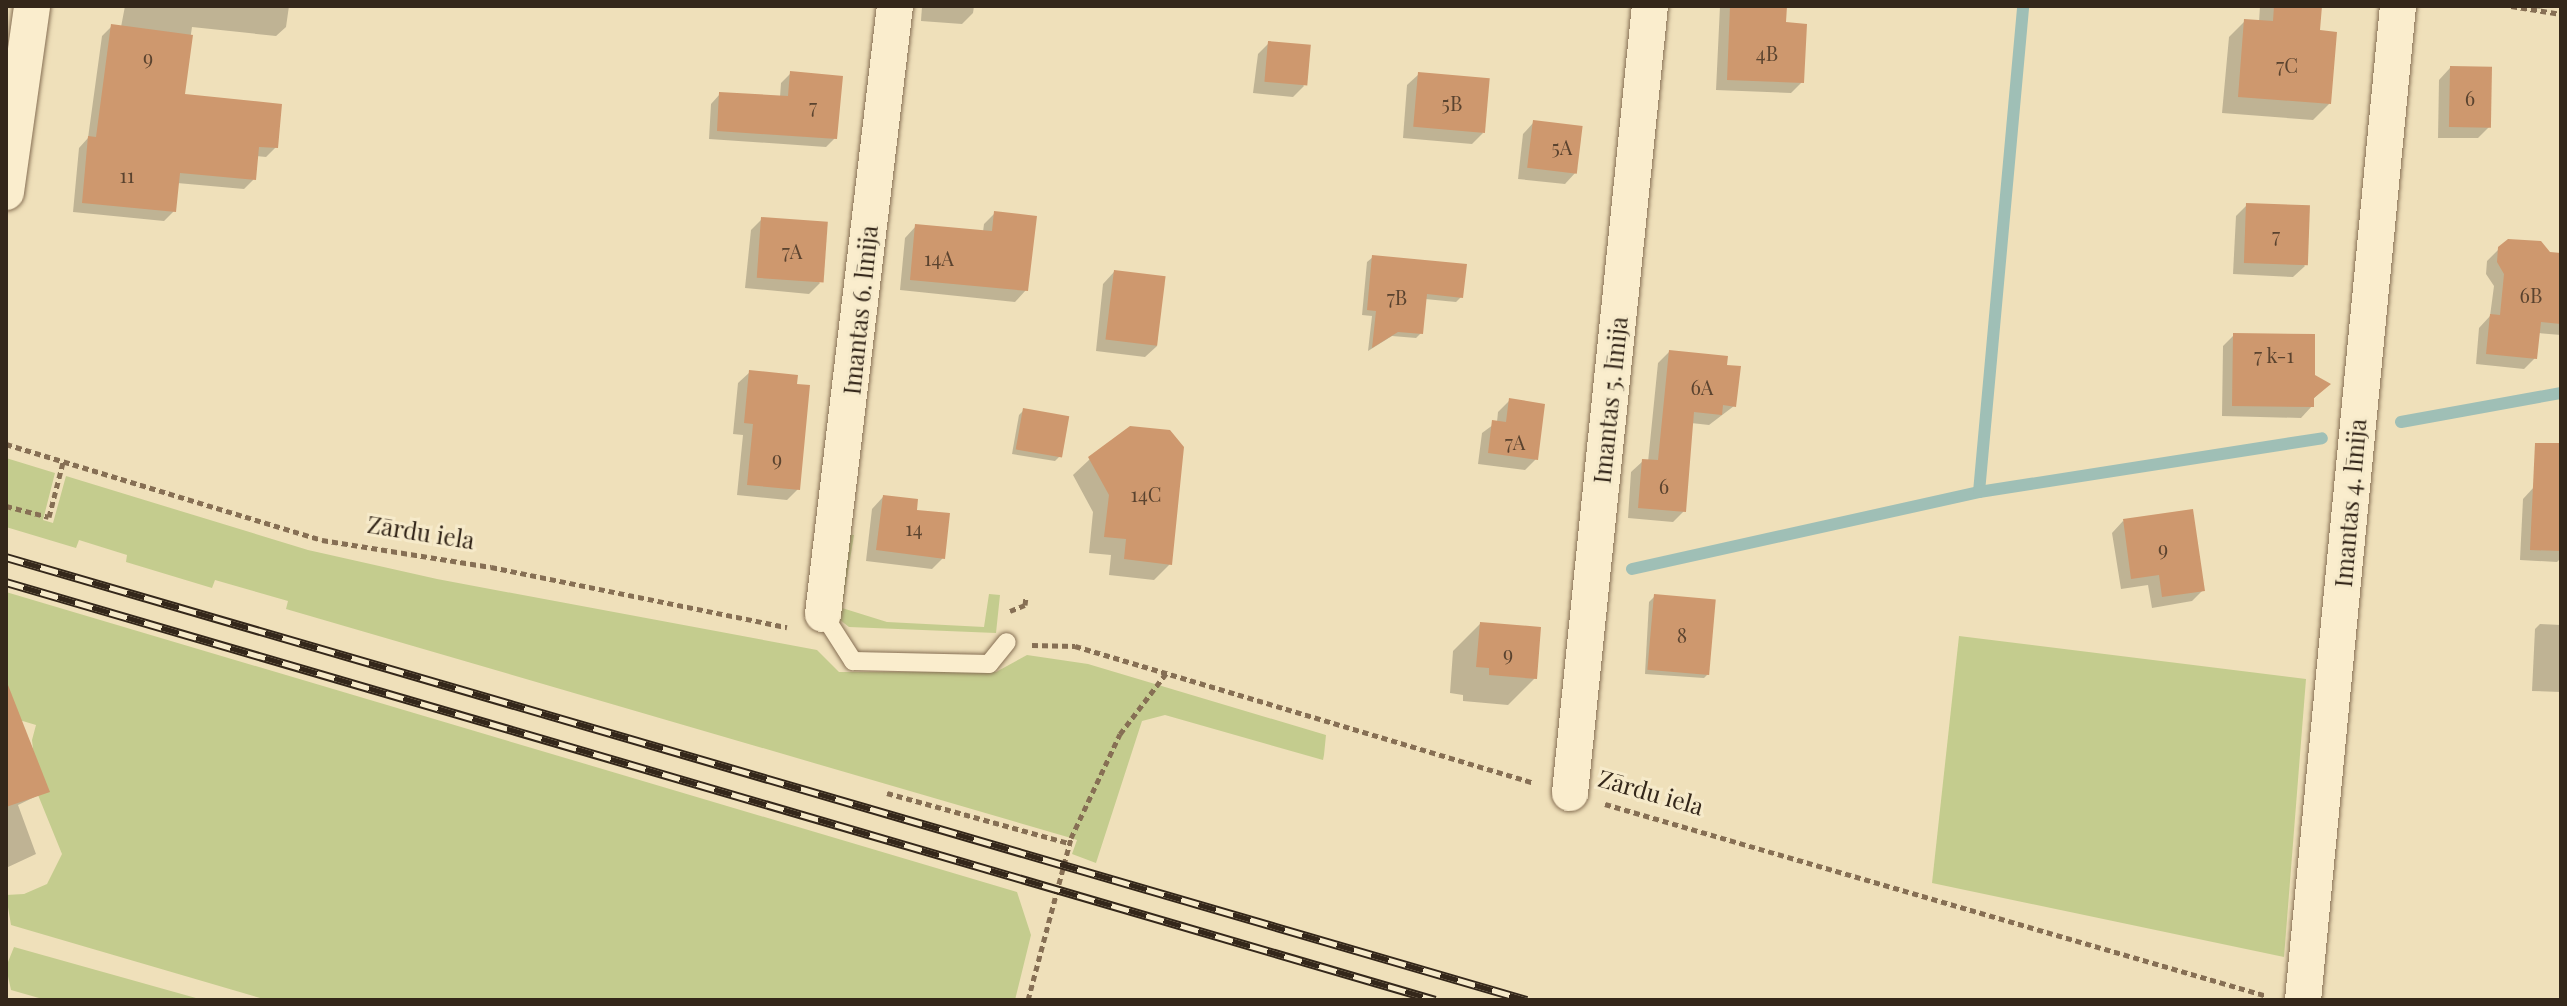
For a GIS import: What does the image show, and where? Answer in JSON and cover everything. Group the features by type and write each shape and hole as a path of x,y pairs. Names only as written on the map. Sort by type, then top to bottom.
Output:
{"street":[{"path":"6,192 32,6"},
{"name":"Imantas 6. līnija","path":"829,626 831,567 895,6"},
{"name":"Imantas 5. līnija","path":"1570,793 1650,6"},
{"name":"Imantas 4. līnija","path":"2303,1000 2398,6"}],"lane":[{"path":"829,626 853,661 989,664 1007,642"}],"path":[{"path":"2511,6 2561,14"},
{"name":"Zārdu iela","path":"6,444 322,540 829,626"},
{"path":"6,506 49,517 63,462"},
{"path":"1010,611 1025,605 1026,597"},
{"name":"Zārdu iela","path":"1007,642 1075,646 2280,1000"},
{"path":"1028,1000 1069,843 1120,734 1167,672"},
{"path":"887,793 1069,843"}],"green space":[{"path":"6,458 55,473 43,520 53,523 66,476 308,550 437,579 817,650 839,672 996,672 1027,655 1088,664 1326,735 1323,760 1165,715 1142,721 1096,863 1072,854 1077,840 1071,838 286,609 288,601 215,580 212,588 126,562 127,555 79,540 76,548 6,527"},
{"path":"847,534 854,535 842,608 887,622 984,627 989,594 1000,595 996,633 849,627 835,616"},
{"path":"6,592 1017,892 1031,935 1015,1000 267,1000 11,925 6,895 24,894 47,884 62,854 38,795 32,740 36,725 6,716"},
{"path":"1959,636 2306,679 2284,957 1932,883"},
{"path":"14,947 203,1000 46,1000 11,990 6,967"}],"building":[{"path":"1730,6 1787,6 1786,22 1807,24 1804,83 1727,80"},
{"path":"2274,6 2322,6 2320,30 2337,32 2331,104 2238,97 2244,19 2273,21"},
{"path":"111,24 193,35 185,94 282,104 278,148 259,147 256,180 180,173 176,212 82,203 88,136 96,137"},
{"path":"1268,41 1311,45 1307,86 1264,82"},
{"path":"2450,66 2492,67 2491,128 2449,127"},
{"path":"790,71 843,76 837,139 717,131 719,92 788,96"},
{"path":"1418,72 1490,78 1485,133 1413,127"},
{"path":"1533,120 1583,126 1577,174 1527,168"},
{"path":"2246,203 2310,205 2308,265 2244,263"},
{"path":"994,211 1037,216 1028,291 910,280 915,224 992,231"},
{"path":"761,217 828,222 824,283 757,278"},
{"path":"2508,239 2541,241 2550,252 2561,253 2561,324 2541,322 2537,359 2486,354 2490,314 2500,315 2504,274 2497,262 2498,247"},
{"path":"1372,255 1467,264 1463,298 1427,294 1423,334 1398,332 1372,348 1376,311 1367,310"},
{"path":"1114,270 1166,276 1157,346 1105,339"},
{"path":"2233,333 2315,334 2315,375 2331,384 2314,398 2314,407 2232,406"},
{"path":"1669,350 1728,356 1727,365 1741,366 1736,407 1723,405 1722,415 1694,412 1686,512 1638,508 1642,459 1658,460"},
{"path":"749,370 798,375 797,384 810,385 800,490 747,485 753,424 744,423"},
{"path":"1509,398 1545,404 1538,460 1488,453 1492,420 1506,422"},
{"path":"1023,408 1069,416 1062,458 1016,449"},
{"path":"1130,426 1170,430 1184,447 1172,565 1124,559 1126,539 1104,537 1109,495 1088,457"},
{"path":"2535,443 2561,443 2561,551 2530,550"},
{"path":"883,495 918,499 917,510 950,513 945,559 876,550"},
{"path":"2193,509 2205,591 2162,597 2159,575 2131,579 2123,519"},
{"path":"1654,594 1716,599 1709,675 1647,670"},
{"path":"1480,622 1541,627 1537,679 1489,675 1489,668 1476,667"},
{"path":"6,686 50,792 6,807"}],"waterway":[{"path":"1979,492 2023,6"},
{"path":"2401,422 2561,393"},
{"path":"1632,569 1979,492 2322,438"}],"railway":[{"path":"6,557 1527,1000"},
{"path":"6,582 1435,1000"}]}
